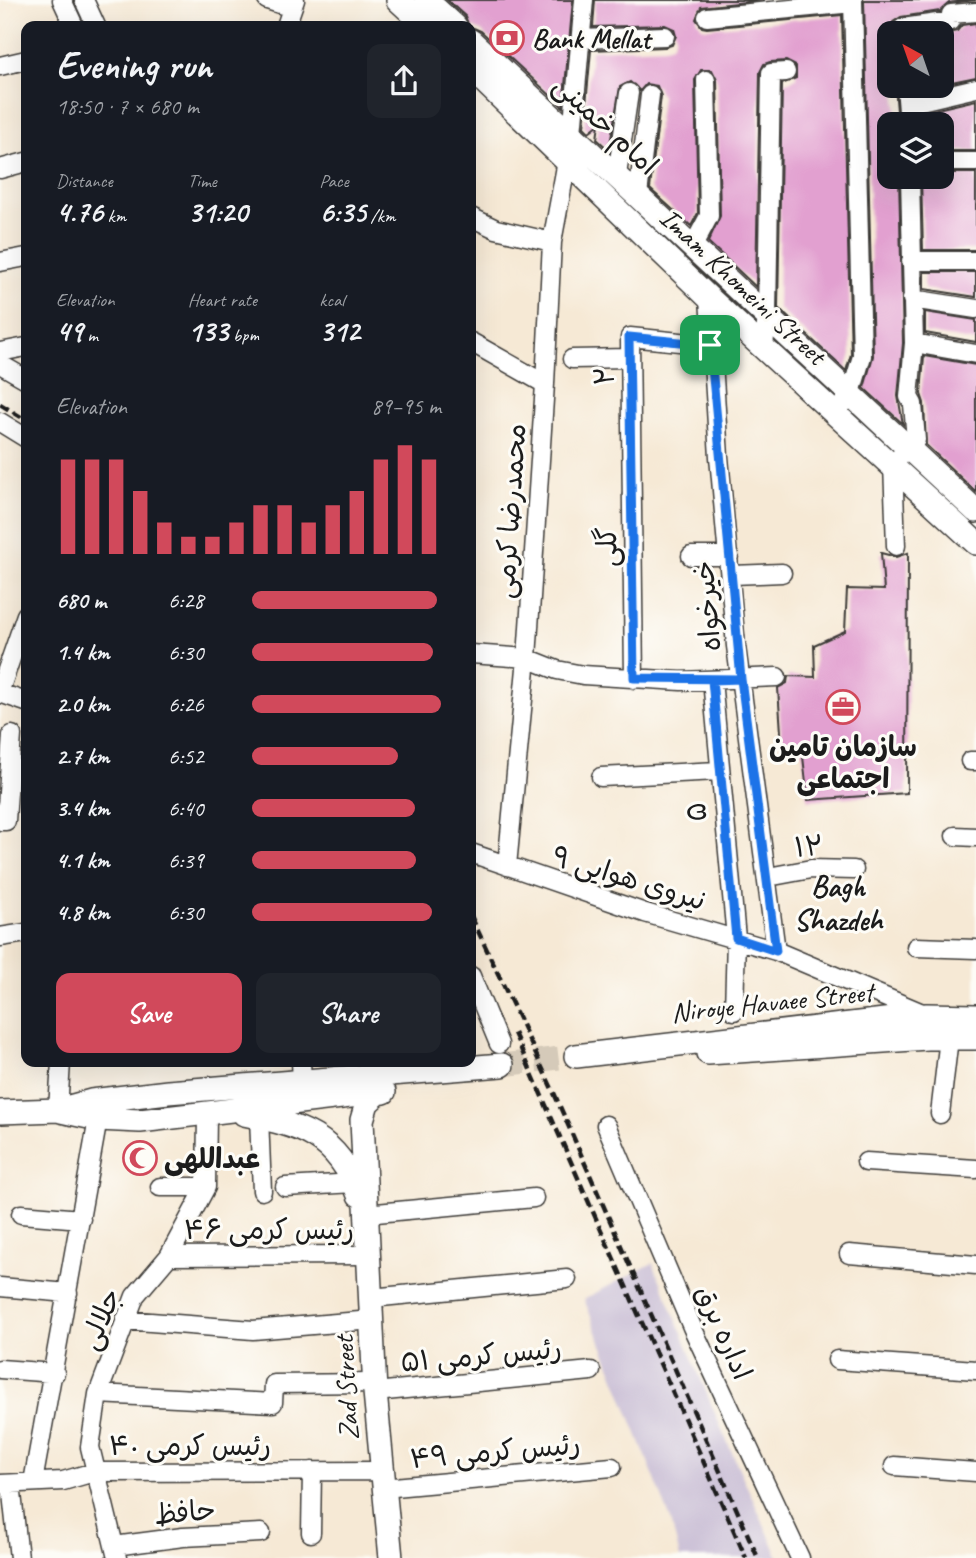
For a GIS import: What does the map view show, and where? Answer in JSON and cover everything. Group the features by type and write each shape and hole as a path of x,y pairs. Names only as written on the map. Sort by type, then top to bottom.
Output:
{"main road":[{"path":"398,0 421,21"},
{"path":"426,0 449,21"},
{"name":"امام خمینی","path":"476,46 851,393 901,456 976,512"},
{"name":"Imam Khomeini Street","path":"476,74 709,298 836,413 901,456 976,543"},
{"name":"Niroye Havaee Street","path":"949,1038 578,1062 927,1015 976,1016"},
{"path":"949,1038 976,1038"},
{"path":"476,1065 503,1062"},
{"path":"58,1110 97,1119 183,1118 378,1093 503,1062"},
{"path":"0,1112 58,1110 91,1101 301,1071 377,1077 461,1067"},
{"path":"168,1092 161,1099 163,1110 183,1118"},
{"path":"366,1214 362,1120 367,1102 378,1093"},
{"path":"216,1113 259,1117 298,1126 316,1136 335,1149 355,1183 366,1214"},
{"name":"Zad Street","path":"366,1214 375,1387 391,1558"}],"street":[{"path":"62,0 72,21"},
{"path":"84,0 94,21"},
{"path":"267,0 293,4 288,21"},
{"name":"محمدرضا کرمی","path":"507,866 527,658 552,242 572,134 584,0"},
{"path":"707,17 727,7 853,1 862,356 851,393 836,413"},
{"path":"951,21 951,15 976,12"},
{"path":"581,40 665,36"},
{"path":"0,66 21,61"},
{"path":"764,347 767,314 771,73 786,72"},
{"path":"693,246 709,216 706,80"},
{"path":"908,104 976,88"},
{"path":"617,175 629,93"},
{"path":"638,195 650,95"},
{"path":"907,98 908,112"},
{"path":"954,162 976,162"},
{"path":"0,169 21,163"},
{"path":"896,546 901,456 916,440 913,404 909,397 914,343 910,189"},
{"path":"476,219 496,229 552,242"},
{"path":"0,262 21,258"},
{"path":"911,261 976,261"},
{"name":"خیرخواه","path":"709,298 710,345 741,679 776,951"},
{"path":"912,299 976,309"},
{"name":"۲","path":"631,415 629,337 710,345"},
{"path":"914,343 976,354"},
{"path":"476,345 545,384"},
{"path":"0,352 21,348"},
{"path":"572,359 630,358"},
{"path":"0,364 21,376"},
{"name":"گلی","path":"631,415 634,678"},
{"path":"0,422 21,436"},
{"path":"691,556 729,556"},
{"path":"732,575 782,573"},
{"path":"21,630 0,692 21,700"},
{"path":"476,654 527,658 557,670 583,675 712,680 776,677"},
{"name":"۵","path":"712,680 718,771 736,938"},
{"path":"3,821 12,735"},
{"path":"601,777 718,771"},
{"path":"955,836 976,838"},
{"name":"نیروی هوایی ۹","path":"476,855 645,913 776,951 927,1015"},
{"name":"۱۲","path":"768,877 811,869 854,870"},
{"path":"0,937 21,934"},
{"path":"734,1011 736,938"},
{"path":"916,947 976,949"},
{"path":"476,989 503,1062"},
{"path":"940,1114 949,1038"},
{"path":"58,1110 61,1067"},
{"name":"جلالی","path":"116,1552 94,1472 90,1447 98,1394 135,1296 169,1256 206,1187 216,1113"},
{"path":"259,1117 262,1191"},
{"path":"33,1482 55,1373 97,1119"},
{"name":"اداره برق","path":"606,1125 692,1327 800,1558"},
{"path":"866,1163 976,1169"},
{"path":"285,1187 355,1183"},
{"path":"160,1187 206,1187"},
{"path":"366,1214 534,1198"},
{"path":"20,1214 81,1219"},
{"path":"849,1254 976,1265"},
{"name":"رئیس کرمی ۴۶","path":"169,1256 370,1255"},
{"path":"125,1320 253,1329 567,1279"},
{"path":"0,1287 68,1293"},
{"path":"837,1360 976,1370"},
{"path":"0,1369 55,1373"},
{"name":"رئیس کرمی ۵۱","path":"98,1394 273,1404 274,1384 375,1387 591,1371"},
{"path":"894,1466 976,1472"},
{"name":"رئیس کرمی ۴۹","path":"382,1479 612,1467"},
{"path":"311,1533 312,1471"},
{"name":"رئیس کرمی ۴۰","path":"5,1484 63,1481 94,1472 312,1471 382,1479"},
{"path":"5,1484 19,1558"},
{"name":"حافظ","path":"116,1552 194,1536 261,1533"}],"shaded area":[{"path":"653,1263 721,1428 779,1558 680,1558 671,1520 584,1299"}],"building":[{"path":"447,0 573,0 563,107 476,29 476,21 467,21"},
{"path":"595,0 765,0 701,7 696,19 702,27 707,28 842,15 851,354 846,371 778,308 782,84 796,78 796,66 786,61 770,62 764,64 760,72 756,287 708,242 720,216 717,80 712,70 701,70 695,80 698,213 691,226 650,189 661,96 657,86 646,84 640,91 630,82 620,87 609,150 597,139 599,124 589,132 584,127 591,50 665,47 672,45 676,36 674,29 665,25 593,27"},
{"path":"864,0 976,0 949,3 940,11 901,17 895,21 877,21 877,98 896,98 897,112 877,112 877,189 899,189 903,343 898,396 903,424 864,388 873,356"},
{"path":"976,23 976,77 954,82 954,32 962,25"},
{"path":"976,100 976,151 954,151 954,112 924,112"},
{"path":"954,173 976,173 976,250 923,250 921,189 954,189"},
{"path":"924,272 976,272 976,297 924,289"},
{"path":"925,312 976,320 976,342 925,333"},
{"path":"924,356 976,365 976,492 926,445 924,403 921,394"},
{"name":"سازمان تامین اجتماعی","path":"881,553 896,557 908,553 907,793 808,800 802,748 782,747 778,688 787,683 788,676 815,677 814,645 845,631 847,589 884,590"}],"tunnel":[{"path":"502,1065 576,1056"}],"railway":[{"path":"0,404 21,417"},
{"path":"476,927 554,1093 758,1558"},
{"path":"514,1033 746,1558"}],"place":[{"name":"Bank Mellat","path":"507,38"},
{"name":"سازمان تامین اجتماعی","path":"843,707"},
{"name":"عبداللهی","path":"140,1158"}],"district":[{"name":"Bagh Shazdeh","path":"838,903"}],"route":[{"path":"710,345 629,337 634,678 681,681 741,679 776,951 736,938 718,771 712,680 741,679 710,345"}]}
